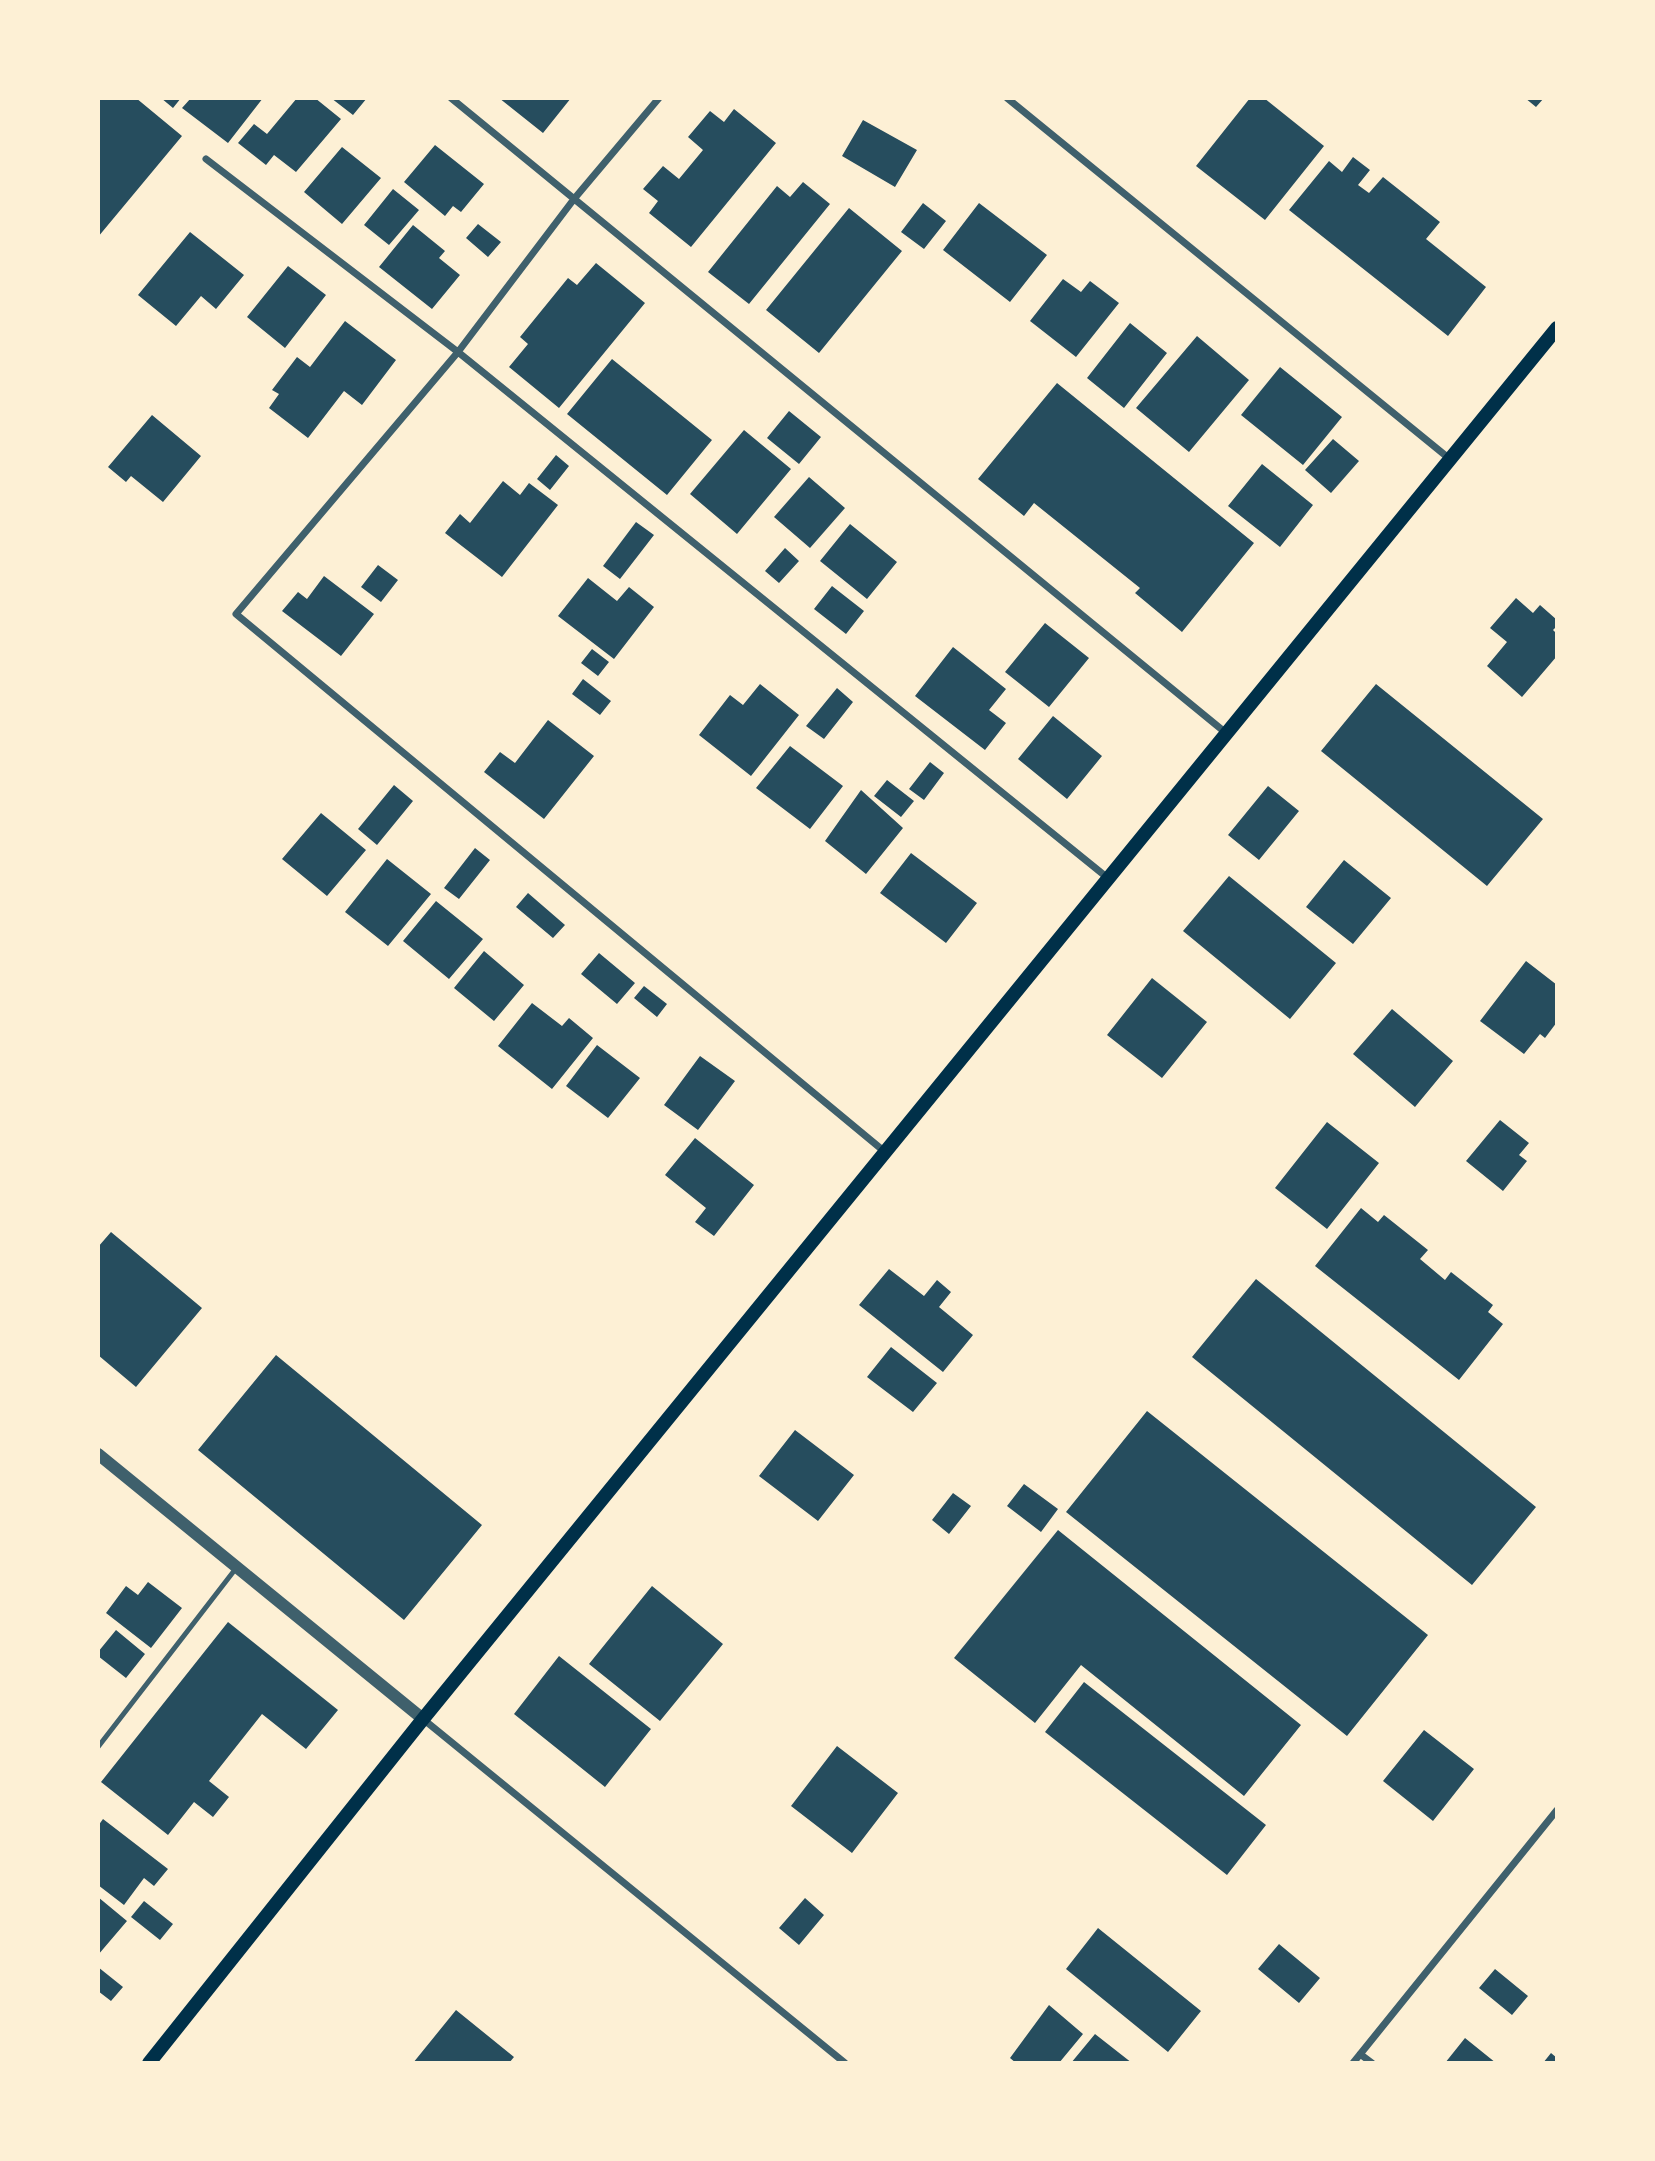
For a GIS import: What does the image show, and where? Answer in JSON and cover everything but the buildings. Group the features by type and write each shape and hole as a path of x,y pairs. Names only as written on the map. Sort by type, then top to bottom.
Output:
{"main road":[{"path":"149,2063 423,1718 1557,328"}],"street":[{"path":"451,98 1226,733"},
{"path":"659,98 574,199 458,352 236,614 885,1153"},
{"path":"1007,98 1451,460"},
{"path":"206,159 458,352 1109,880"},
{"path":"98,1454 845,2063"},
{"path":"1353,2063 1557,1810"},
{"path":"1360,2054 1372,2063"}],"lane":[{"path":"98,1747 237,1567"}]}
